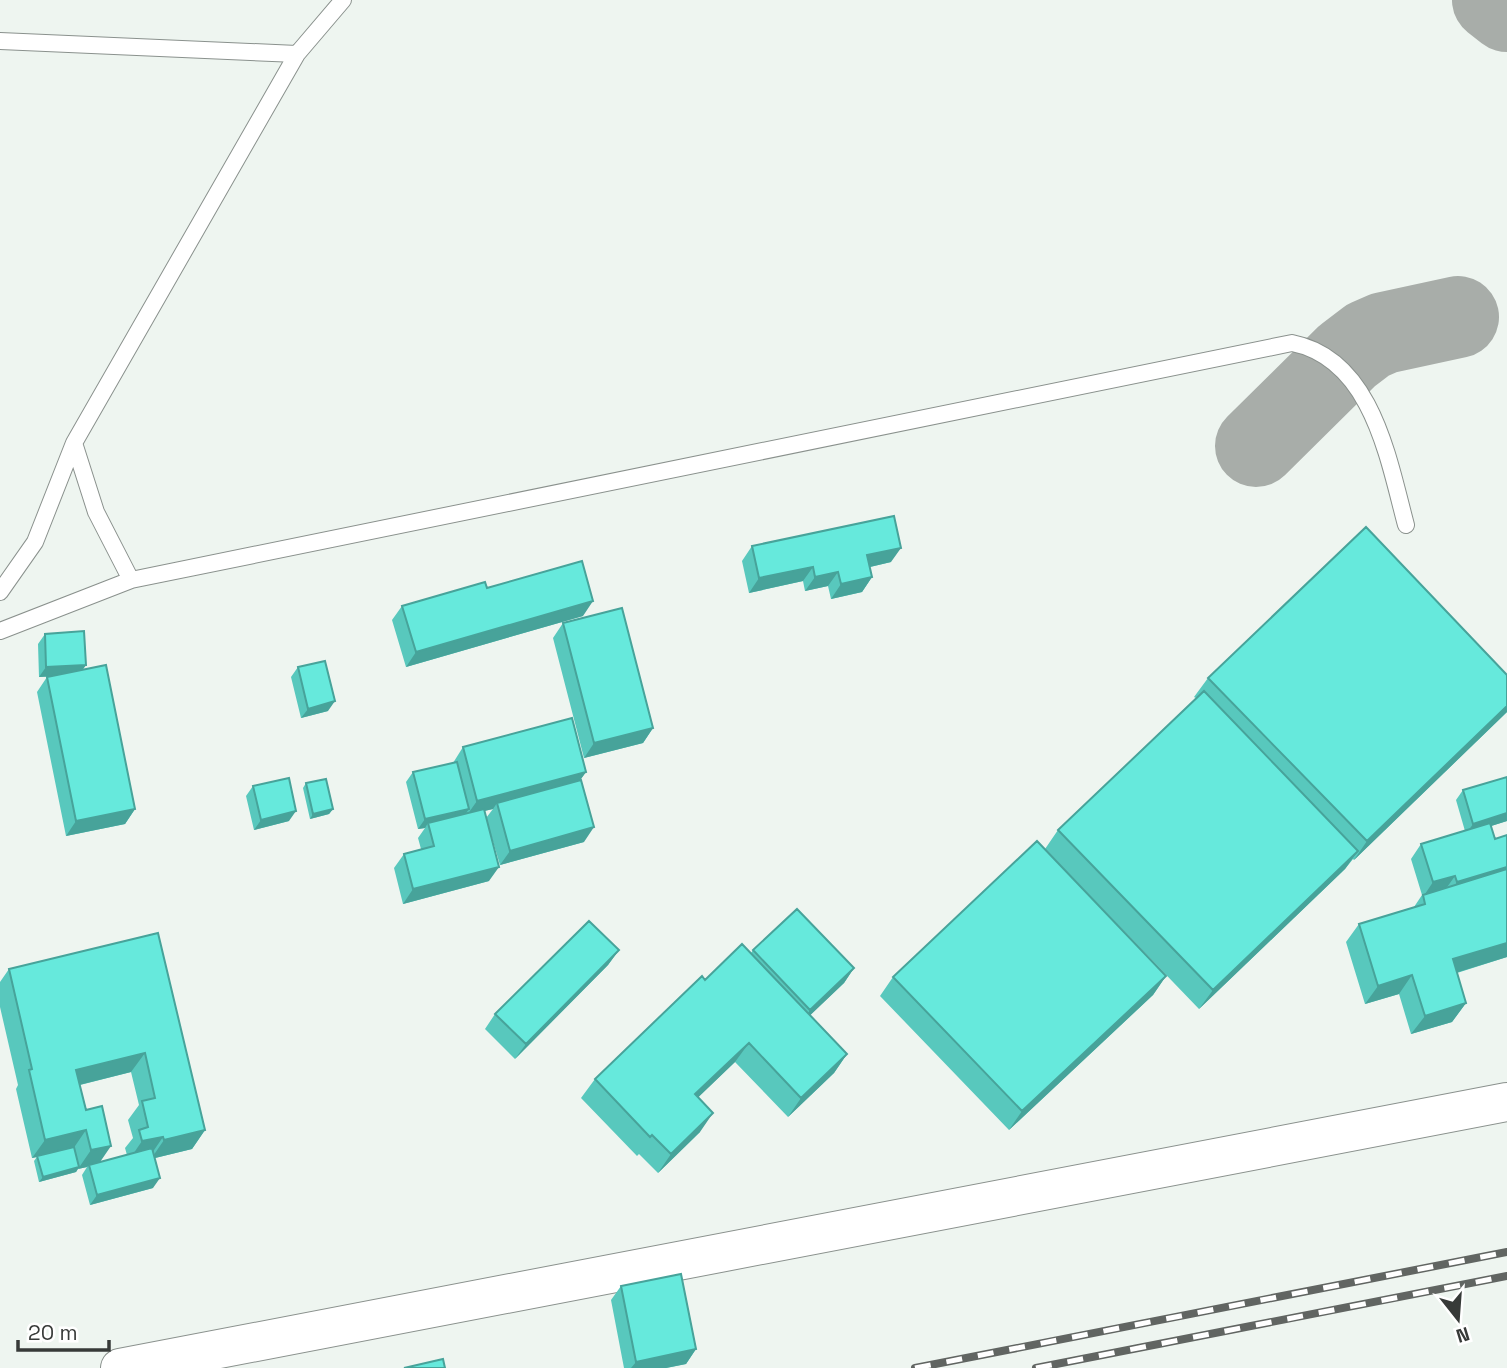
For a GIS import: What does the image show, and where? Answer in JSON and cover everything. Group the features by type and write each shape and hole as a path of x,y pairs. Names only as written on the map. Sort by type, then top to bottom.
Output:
{"main road":[{"path":"120,1368 1507,1102"}],"lane":[{"path":"0,592 35,542 75,443 297,54 343,0"},
{"path":"0,41 297,54"},
{"path":"0,631 131,580 1292,343 1309,347 1338,365 1362,395 1382,437 1406,525"},
{"path":"75,443 96,512 131,580"}],"building":[{"path":"894,516 901,548 867,555 872,577 841,584 838,572 815,577 813,567 759,578 752,546"},
{"path":"1366,527 1507,675 1507,706 1367,841 1208,678"},
{"path":"582,561 593,601 416,652 402,606 485,582 487,588"},
{"path":"622,608 653,728 594,743 563,623"},
{"path":"84,631 86,665 46,667 45,634"},
{"path":"325,661 335,701 308,709 298,667"},
{"path":"106,665 135,809 76,821 47,677"},
{"path":"1204,691 1358,851 1213,990 1058,830"},
{"path":"572,718 586,772 477,801 463,747"},
{"path":"457,762 469,809 425,819 413,772"},
{"path":"1507,777 1507,813 1473,824 1463,790"},
{"path":"289,778 296,811 261,820 253,786"},
{"path":"326,779 333,809 313,814 306,783"},
{"path":"581,780 594,827 510,851 497,803"},
{"path":"484,809 499,867 413,889 404,854 434,846 428,823"},
{"path":"1490,823 1495,839 1507,835 1507,867 1457,882 1455,876 1433,882 1421,844"},
{"path":"1037,841 1166,976 1022,1111 893,977"},
{"path":"1507,869 1507,943 1453,959 1466,1003 1425,1016 1412,975 1378,986 1359,924 1425,904 1423,895"},
{"path":"797,909 854,968 810,1010 753,950"},
{"path":"589,921 619,950 526,1044 495,1014"},
{"path":"158,933 205,1130 164,1140 163,1137 142,1141 139,1130 148,1127 142,1101 155,1098 145,1053 76,1070 86,1110 102,1106 111,1146 91,1150 86,1130 45,1140 9,969"},
{"path":"742,944 847,1054 801,1098 749,1043 695,1094 713,1113 671,1154 652,1135 650,1137 595,1079 702,976 705,980"},
{"path":"74,1147 79,1167 43,1177 37,1156"},
{"path":"152,1148 160,1178 97,1195 89,1165"},
{"path":"681,1274 696,1349 636,1362 621,1286"},
{"path":"443,1359 445,1368 404,1368"}],"taxiway":[{"path":"1493,0 1507,11"},
{"path":"1256,446 1347,356 1368,340 1384,333 1458,317"}],"railway":[{"path":"915,1368 1507,1252"},
{"path":"1036,1368 1507,1276"}]}
